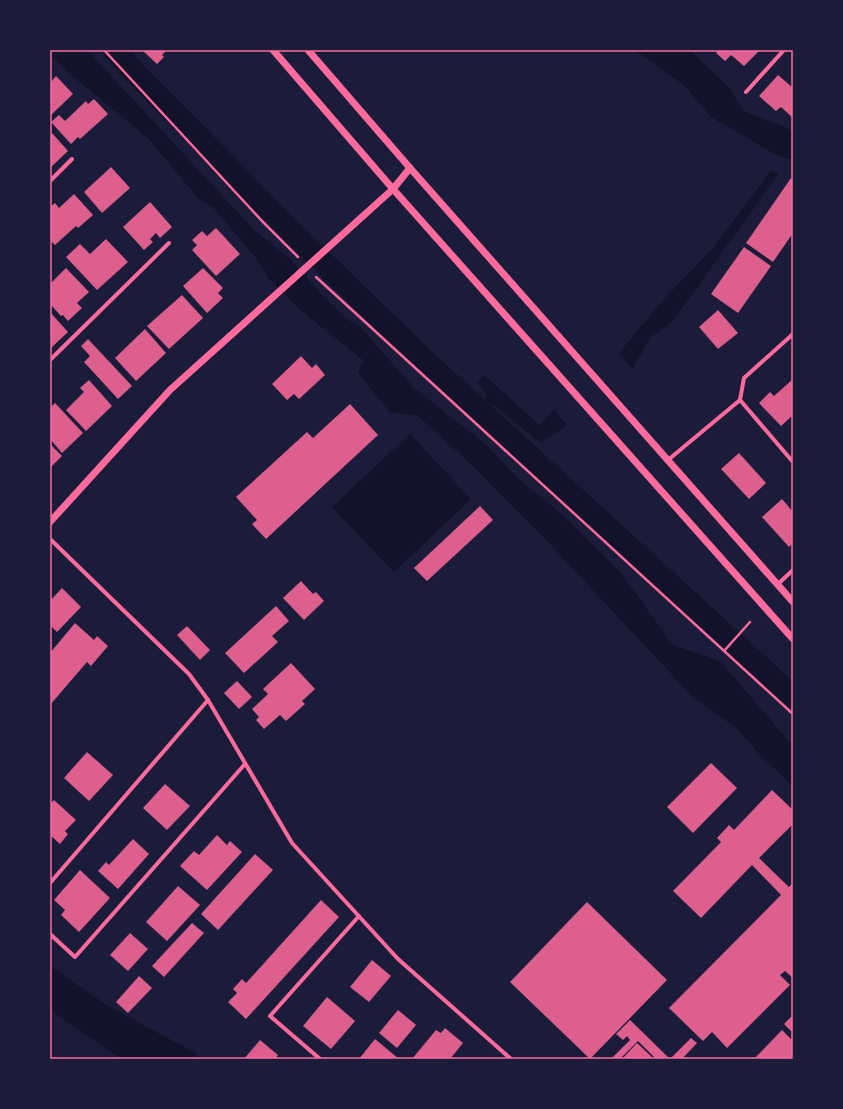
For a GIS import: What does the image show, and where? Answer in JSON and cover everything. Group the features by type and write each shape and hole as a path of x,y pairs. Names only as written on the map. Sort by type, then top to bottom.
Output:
{"street":[{"path":"273,50 394,189 793,639"},
{"path":"308,50 410,168 793,602"},
{"path":"746,92 784,50"},
{"path":"50,181 72,159"},
{"path":"50,522 170,390 394,189 410,168"},
{"path":"50,360 169,243"},
{"path":"668,460 740,400 744,378 793,334"},
{"path":"740,400 793,462"},
{"path":"50,539 189,674 208,700 292,843 398,959 512,1059"},
{"path":"778,584 793,570"},
{"path":"50,883 208,700"},
{"path":"50,934 75,957 246,764"},
{"path":"320,1059 270,1016 359,916"}],"path":[{"path":"104,50 262,222 296,253 321,281 793,714"},
{"path":"724,651 750,622"}],"shaded area":[{"path":"50,50 87,50 254,230 290,259 318,291 343,316 362,329 413,387 485,444 521,481 558,511 620,572 673,645 720,661 793,746 793,786 761,756 738,729 693,697 549,543 474,467 418,416 390,412 358,373 363,360 299,309 269,279 256,258 213,207 198,198 148,138 66,71 50,52"},
{"path":"632,50 690,50 730,89 744,111 787,128 793,133 793,160 778,156 711,117 685,86 642,55"},
{"path":"771,171 779,173 673,321 651,337 632,369 619,353 665,298 712,249"},
{"path":"484,375 539,425 554,410 567,425 541,443 494,405 486,402 486,394 478,383"},
{"path":"410,434 471,499 394,572 332,507"},
{"path":"50,966 105,1004 195,1053 200,1059 121,1059 50,1010"}],"building":[{"path":"142,50 167,50 162,55 164,57 157,64"},
{"path":"719,50 760,50 744,66 731,55 725,61 716,53"},
{"path":"778,75 793,88 793,118 781,107 776,111 759,96"},
{"path":"56,76 73,94 50,116 50,83"},
{"path":"94,99 108,114 80,139 78,137 71,144 51,122 59,115 65,121 86,101 88,104"},
{"path":"52,133 68,151 50,168 50,135"},
{"path":"111,167 130,188 102,213 84,192"},
{"path":"791,178 793,180 793,233 773,262 746,243"},
{"path":"74,194 93,215 78,228 76,226 55,245 50,240 50,207 55,203 59,208"},
{"path":"150,202 172,227 160,238 156,233 150,239 153,242 144,250 123,227"},
{"path":"216,228 240,254 216,276 192,250 197,245 192,240 202,231 207,236"},
{"path":"106,239 128,262 97,290 66,257 80,244 90,254"},
{"path":"744,247 771,266 738,313 711,294"},
{"path":"66,268 89,292 77,303 82,308 68,321 50,304 50,284"},
{"path":"203,268 223,288 218,293 223,298 207,313 183,286"},
{"path":"182,295 203,318 169,349 147,326"},
{"path":"718,310 738,333 718,349 699,327"},
{"path":"50,312 68,332 51,348 50,347"},
{"path":"145,329 166,353 136,381 115,358"},
{"path":"88,339 132,386 118,399 84,362 90,356 81,346"},
{"path":"301,356 312,368 316,364 325,375 299,399 294,394 287,400 272,384"},
{"path":"793,379 793,415 781,426 759,403 770,392 774,396"},
{"path":"89,380 112,406 86,431 66,410 84,392 80,388"},
{"path":"55,403 83,433 62,453 50,439 50,408"},
{"path":"350,404 378,435 266,539 252,524 257,520 236,497 307,432 313,438"},
{"path":"50,444 62,456 50,468"},
{"path":"739,453 766,483 749,499 721,469"},
{"path":"782,499 793,512 793,543 789,547 762,517"},
{"path":"480,506 493,520 427,581 414,568"},
{"path":"301,581 313,594 316,592 324,601 304,620 283,598"},
{"path":"62,588 81,607 57,632 50,625 50,601"},
{"path":"276,606 289,621 272,636 278,642 244,673 225,653"},
{"path":"75,623 94,640 97,636 108,646 91,666 87,662 50,705 50,653"},
{"path":"187,626 210,650 200,660 177,635"},
{"path":"291,663 315,689 302,701 305,704 286,721 280,715 264,729 256,720 259,717 252,709 268,694 263,689"},
{"path":"237,681 252,697 239,709 224,693"},
{"path":"87,752 113,775 89,801 64,778"},
{"path":"711,763 737,788 693,833 667,807"},
{"path":"165,784 190,806 167,830 143,808"},
{"path":"772,790 793,810 793,824 759,858 789,887 793,883 793,978 785,971 780,975 790,985 727,1048 712,1032 703,1041 669,1008 781,895 752,865 701,918 673,891 721,842 717,838 729,825 734,830"},
{"path":"54,800 76,820 65,831 68,834 60,844 50,835 50,804"},
{"path":"217,835 227,845 230,841 242,852 207,890 180,866 194,851 199,855"},
{"path":"133,839 149,854 118,889 98,871 106,862 109,865"},
{"path":"255,854 273,870 218,930 201,914"},
{"path":"80,870 110,898 79,932 61,915 65,910 54,900"},
{"path":"178,886 200,905 167,941 146,922"},
{"path":"321,900 339,917 246,1019 228,1002 237,993 233,989 242,979 246,983"},
{"path":"587,902 667,980 590,1059 510,982"},
{"path":"192,923 204,933 164,977 152,966"},
{"path":"130,933 148,949 128,971 110,955"},
{"path":"372,960 391,976 369,1002 350,987"},
{"path":"139,976 152,988 128,1013 116,1002"},
{"path":"327,997 355,1021 331,1049 303,1026"},
{"path":"398,1010 416,1025 397,1048 379,1033"},
{"path":"793,1015 793,1033 784,1024"},
{"path":"630,1020 670,1059 656,1059 638,1041 620,1059 611,1059 630,1040 627,1036 623,1040 616,1034"},
{"path":"445,1028 463,1043 450,1059 412,1059 436,1030 441,1033"},
{"path":"782,1030 793,1041 793,1059 754,1059"},
{"path":"691,1038 697,1043 682,1059 670,1059"},
{"path":"375,1039 399,1059 359,1059"},
{"path":"260,1040 278,1055 275,1059 244,1059"},
{"path":"637,1043 654,1059 622,1059"}],"waterway":[{"path":"114,50 288,228 425,361 793,697"}]}
